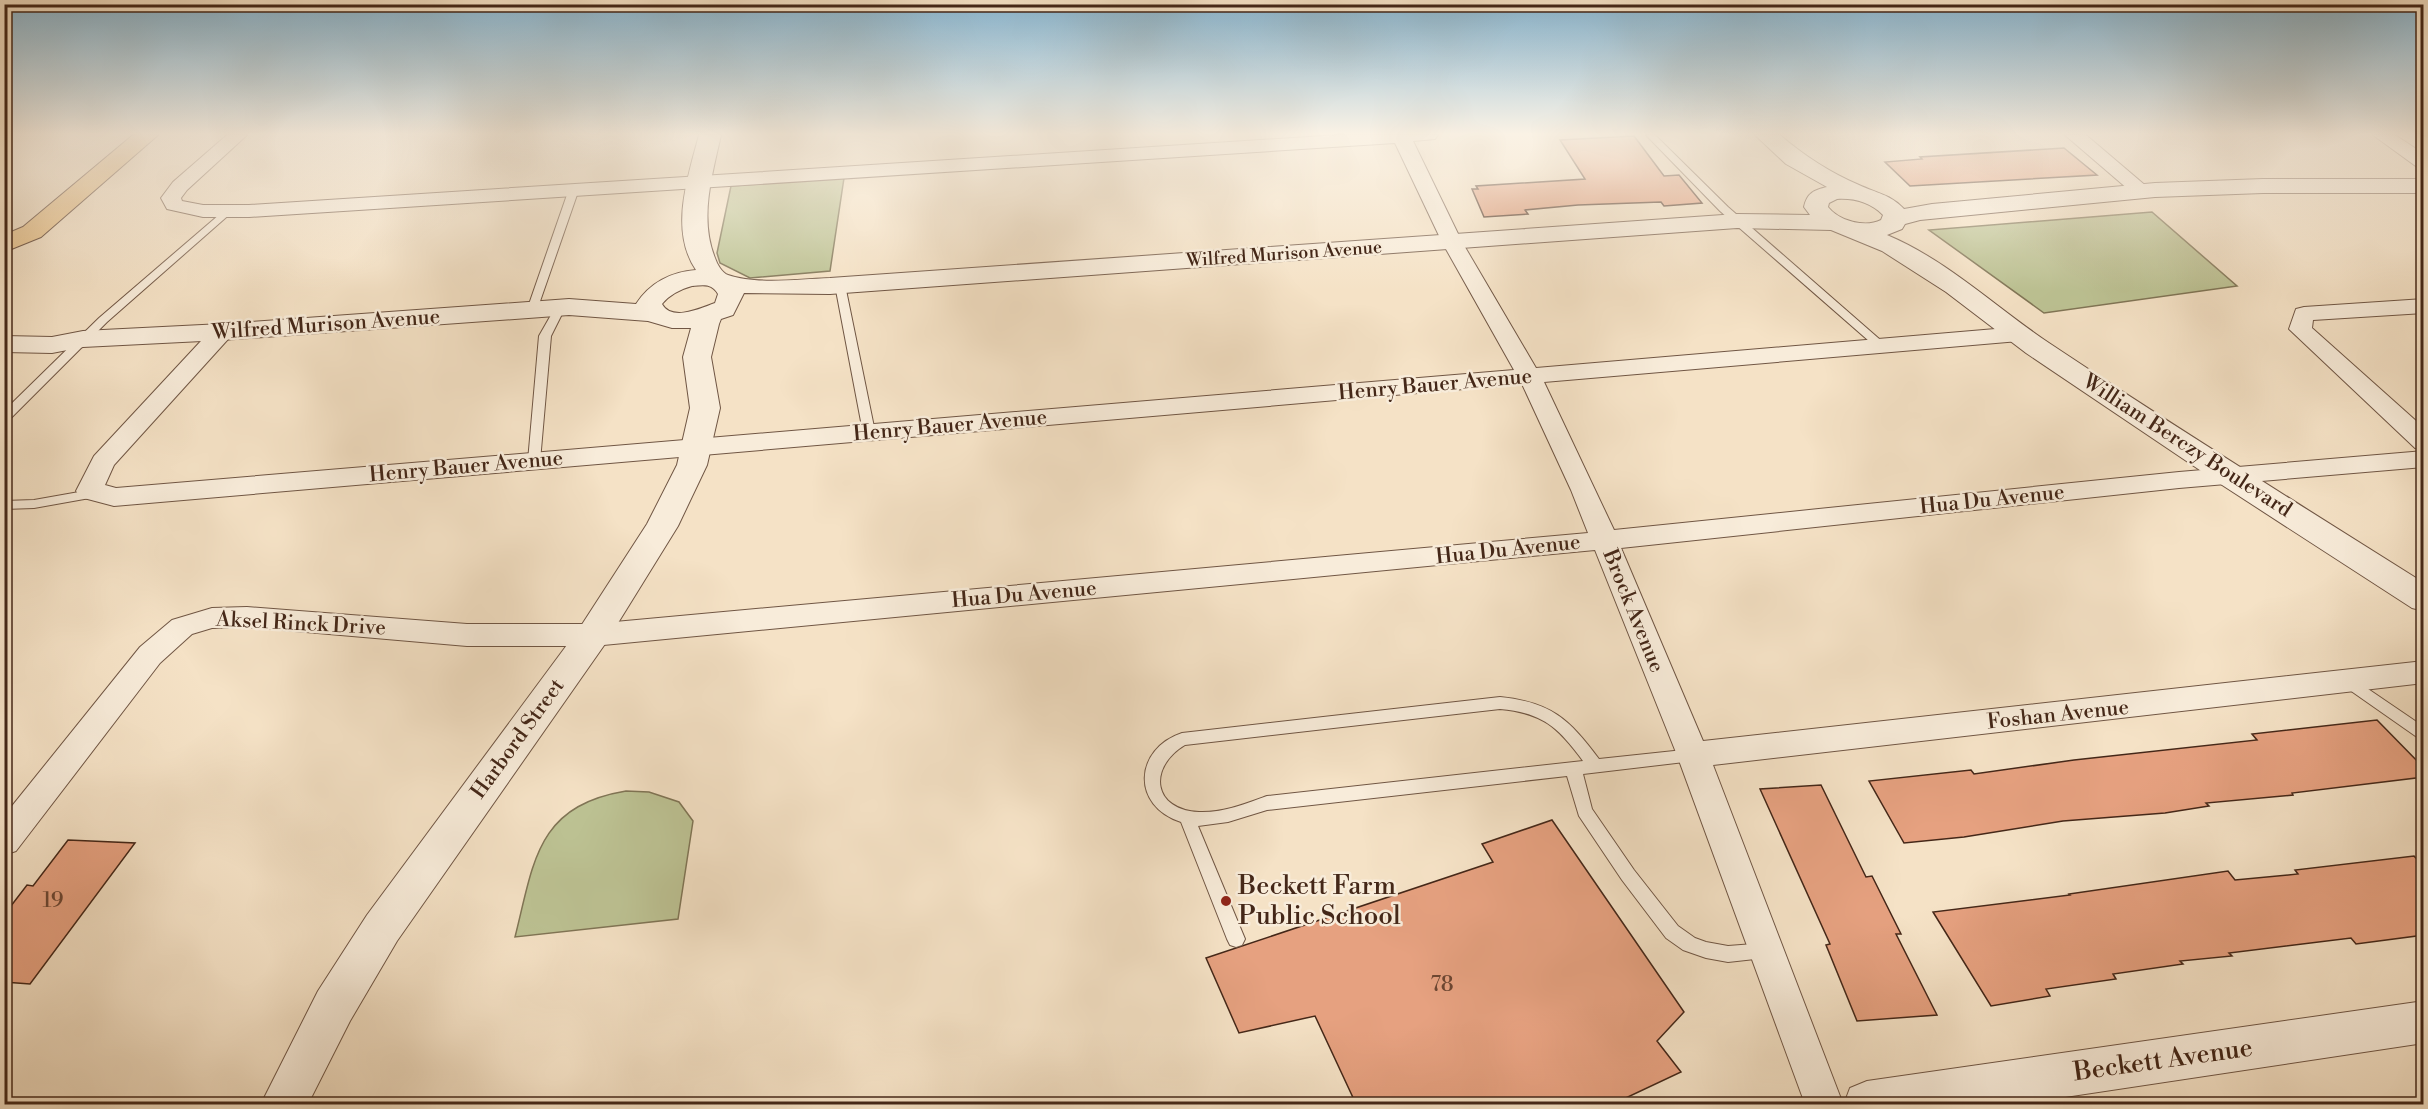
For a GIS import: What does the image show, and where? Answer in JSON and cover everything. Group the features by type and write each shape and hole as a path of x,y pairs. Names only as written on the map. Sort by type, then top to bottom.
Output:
{"main road":[{"path":"4,245 32,232 86,187"},
{"path":"4,268 27,249 32,232"}],"street":[{"path":"179,187 171,198 174,205 184,209 227,211 614,187"},
{"path":"699,187 694,236 702,263 720,281"},
{"name":"Brock Avenue","path":"1425,187 1452,242 1530,377 1584,490 1692,755 1824,1104"},
{"path":"1811,187 1819,199 1819,213 1844,227"},
{"path":"1849,187 1867,196 1910,203 2036,200"},
{"path":"2137,187 2143,192"},
{"path":"1895,222 1920,213 2036,200 2222,187"},
{"name":"Wilfred Murison Avenue","path":"4,344 52,345 83,339 222,332 565,308 622,310 661,301 692,278 759,287 835,285 1452,242 1737,221 1791,212 1831,193 1867,196"},
{"name":"William Berczy Boulevard","path":"1867,196 1892,209 1895,222 1906,243 1955,286 2019,334 2230,476 2424,599"},
{"name":"Wilfred Murison Avenue","path":"1737,221 1878,231 1895,222"},
{"name":"William Berczy Boulevard","path":"1844,227 1891,246 1955,286"},
{"path":"694,236 661,301 685,352 697,357"},
{"name":"Harbord Street","path":"284,1104 334,1006 382,928 592,635 662,526 692,465 705,408 697,357 705,324 713,313 729,300 731,294 720,281"},
{"name":"Wilfred Murison Avenue","path":"661,301 676,321 713,313 745,301 835,285"},
{"path":"2424,306 2304,314 2300,329 2424,442"},
{"name":"Wilfred Murison Avenue","path":"4,330 64,332 83,339"},
{"path":"100,492 89,491 103,462 222,332"},
{"name":"Henry Bauer Avenue","path":"100,492 114,497 2019,334"},
{"name":"Hua Du Avenue","path":"592,635 1472,554 2230,476 2424,459"},
{"name":"Aksel Rinck Drive","path":"4,841 150,655 182,627 212,618 247,617 467,635 592,635"},
{"name":"Foshan Avenue","path":"1692,755 2424,672"},
{"name":"Beckett Avenue","path":"1867,1104 2424,1022"}],"lane":[{"path":"1702,187 1737,221 1881,346"},
{"path":"532,310 574,189"},
{"path":"4,418 83,339 227,211"},
{"path":"835,285 868,432"},
{"path":"534,461 545,336 565,308"},
{"path":"4,505 34,504 100,492"},
{"path":"2349,682 2424,736"},
{"path":"1594,765 1557,719 1542,710 1520,704 1500,703 1195,737 1175,742 1160,753 1154,767 1151,784 1157,800 1172,812 1187,818 1205,820 1267,803 1692,755"},
{"path":"1574,768 1585,811 1628,875 1672,932 1689,944 1706,950 1728,954 1767,951"},
{"path":"1187,818 1236,939"}],"green space":[{"path":"731,187 843,187 830,271 750,278 720,263 717,253"},
{"path":"2152,212 2237,286 2044,313 1929,230"},
{"path":"626,791 649,792 679,802 693,821 678,919 515,937 535,862 556,824 573,810 596,799"}],"building":[{"path":"1477,187 1689,187 1702,203 1664,206 1661,202 1578,205 1525,210 1528,214 1484,217 1472,189 1478,189"},
{"path":"2377,720 2424,768 2424,777 2292,793 2293,795 2206,803 2209,806 2165,813 2063,821 1964,837 1904,843 1869,781 1971,770 1974,774 2074,760 2257,740 2252,734"},
{"path":"1821,785 1866,877 1872,876 1901,934 1896,934 1937,1015 1857,1021 1826,945 1830,944 1760,789"},
{"path":"1552,820 1684,1012 1657,1041 1681,1072 1613,1104 1356,1104 1315,1016 1239,1033 1206,958 1493,862 1482,844"},
{"path":"68,840 135,843 30,984 4,982 4,915 27,885 33,886"},
{"path":"2414,856 2424,867 2424,935 2356,944 2351,938 2229,953 2232,956 2180,961 2183,964 2113,974 2116,979 2046,989 2050,996 1991,1006 1933,912 2070,895 2228,871 2235,880 2298,874 2295,870"}],"place":[{"name":"Beckett Farm Public School","path":"1226,901"}]}
